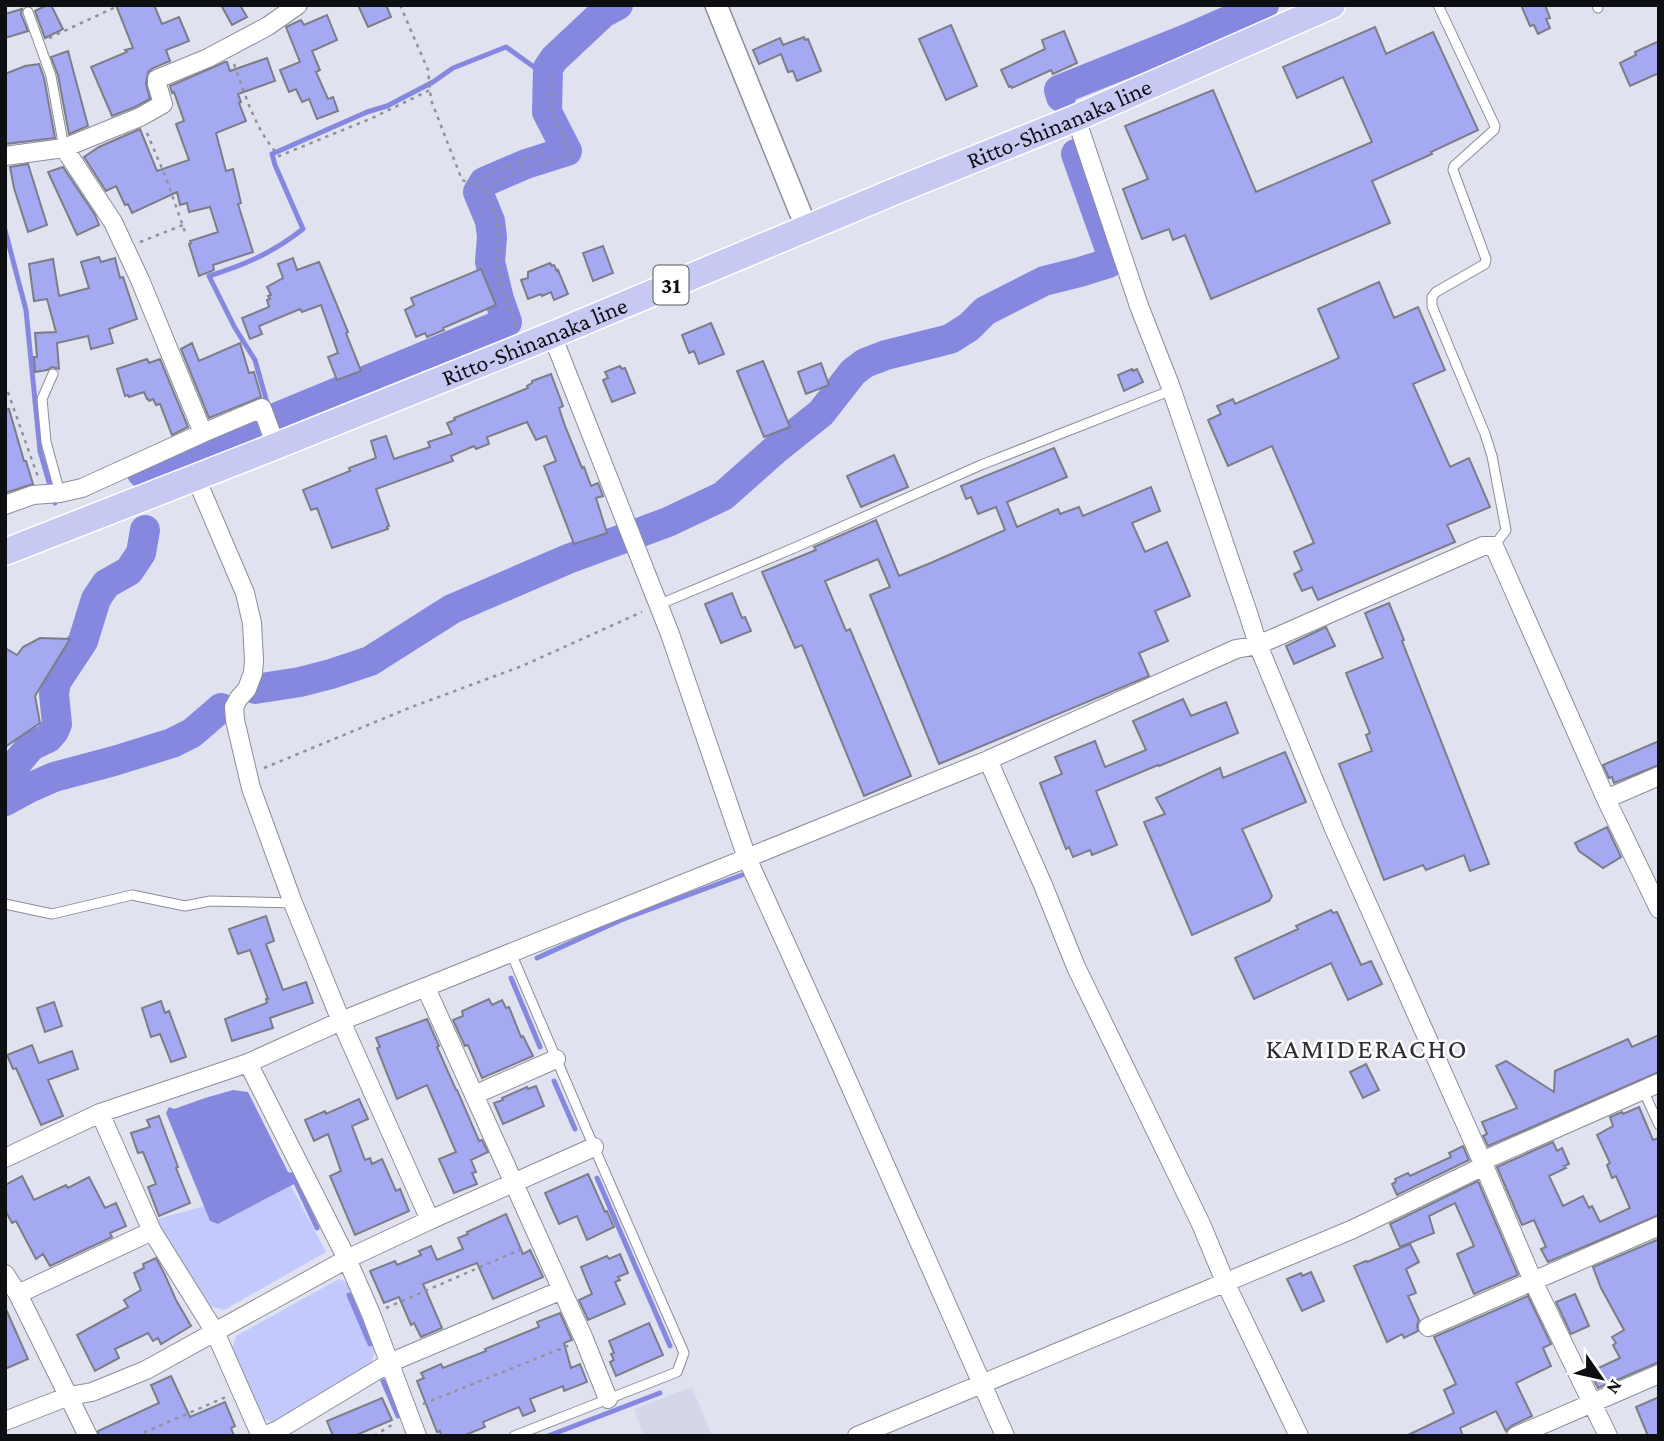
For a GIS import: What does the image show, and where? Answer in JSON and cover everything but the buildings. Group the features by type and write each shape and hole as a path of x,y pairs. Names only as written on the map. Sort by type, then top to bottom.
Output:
{"main road":[{"name":"Ritto-Shinanaka line","path":"5,552 552,335 1076,118 1332,5"}],"street":[{"path":"716,5 807,229"},
{"path":"5,156 64,148 140,117 163,104 156,84 157,79 228,48 268,26 294,6"},
{"path":"1076,118 1258,645 1335,831 1533,1281 1608,1436"},
{"path":"64,148 113,222 203,433"},
{"path":"552,335 670,634 747,858 1005,1436"},
{"path":"5,505 33,495 82,488 262,408 276,446"},
{"path":"196,478 245,593 252,623 253,673 247,689 234,707 234,720 247,774 293,902 341,1021 430,1220"},
{"path":"5,1158 100,1113 248,1063 341,1021 988,760 1236,649 1258,645 1483,546 1494,546 1606,799 1659,909"},
{"path":"988,760 1076,967 1201,1224 1226,1284 1299,1436"},
{"path":"1606,799 1659,776"},
{"path":"426,988 584,1339 608,1399"},
{"path":"474,1095 556,1059"},
{"path":"248,1063 347,1259 417,1436"},
{"path":"857,1436 1351,1230 1483,1164 1651,1087"},
{"path":"100,1113 152,1231 215,1332 262,1436 278,1430 389,1363 562,1290"},
{"path":"5,1422 69,1396 92,1392 146,1370 347,1259 594,1147"},
{"path":"1428,1327 1659,1226"},
{"path":"18,1294 152,1231"},
{"path":"5,1274 18,1294 88,1436"},
{"path":"1516,1436 1659,1374"}],"lane":[{"path":"1438,5 1495,125 1494,130 1454,166 1453,170 1486,259 1485,264 1436,292 1432,298 1432,306 1492,456 1506,530 1494,546"},
{"path":"28,12 51,76 64,148"},
{"path":"52,374 42,399 52,493"},
{"path":"658,605 981,466 1172,390"},
{"path":"5,904 52,914 132,895 185,906 209,901 293,902"},
{"path":"511,954 684,1353 677,1372 514,1436"},
{"path":"1651,1087 1659,1125"}],"path":[{"path":"40,42 119,5"},
{"path":"400,5 428,70 431,100 462,180 488,190"},
{"path":"228,48 251,111 262,133 279,156 370,119 430,90"},
{"path":"523,346 503,291 497,264 497,222 488,190 491,185 522,171 572,155 551,110 553,71"},
{"path":"140,117 185,232"},
{"path":"470,184 548,149"},
{"path":"125,248 183,225"},
{"path":"5,384 28,453 52,493"},
{"path":"247,774 522,666 658,605"},
{"path":"371,1314 540,1241"},
{"path":"374,1436 408,1413 584,1339"},
{"path":"136,1436 242,1390"}],"shaded area":[{"path":"291,1186 326,1252 224,1310 211,1306 154,1220 205,1206 210,1221 218,1224"},
{"path":"339,1279 351,1284 375,1349 371,1364 275,1423 262,1418 232,1350 236,1336"},
{"path":"692,1387 712,1436 644,1436 634,1409"}],"water":[{"path":"233,1090 248,1092 288,1172 294,1173 298,1182 218,1224 210,1221 166,1113 169,1107 174,1109"}],"waterway":[{"path":"270,420 507,322 490,262 490,221 478,192 484,182 526,164 567,151 547,112 548,68 554,59 603,13 618,5"},
{"path":"1061,97 1059,90 1264,5"},
{"path":"268,406 255,360 235,328 209,276 259,257 303,229 272,154 367,112 387,106 433,82 453,68 506,47 534,67 548,68"},
{"path":"255,689 300,682 370,661 452,609 568,559 668,522 723,496 821,413 853,372 865,363 950,339 969,327 985,311 1044,281 1109,263 1113,258 1076,154"},
{"path":"5,230 26,310 40,451 55,503"},
{"path":"142,473 142,469 254,427"},
{"path":"5,777 31,746 48,738 54,731 57,724 54,694 56,682 83,641 96,599 106,584 129,571 141,553 145,530"},
{"path":"5,801 54,777 172,743 192,733 221,708"},
{"path":"537,958 621,920 742,875"},
{"path":"511,978 540,1047"},
{"path":"554,1081 575,1129"},
{"path":"597,1178 670,1346"},
{"path":"296,1183 317,1228"},
{"path":"349,1295 370,1344"},
{"path":"383,1381 398,1416"},
{"path":"548,1436 660,1393"}],"district":[{"name":"KAMIDERACHO","path":"1367,1048"}]}
